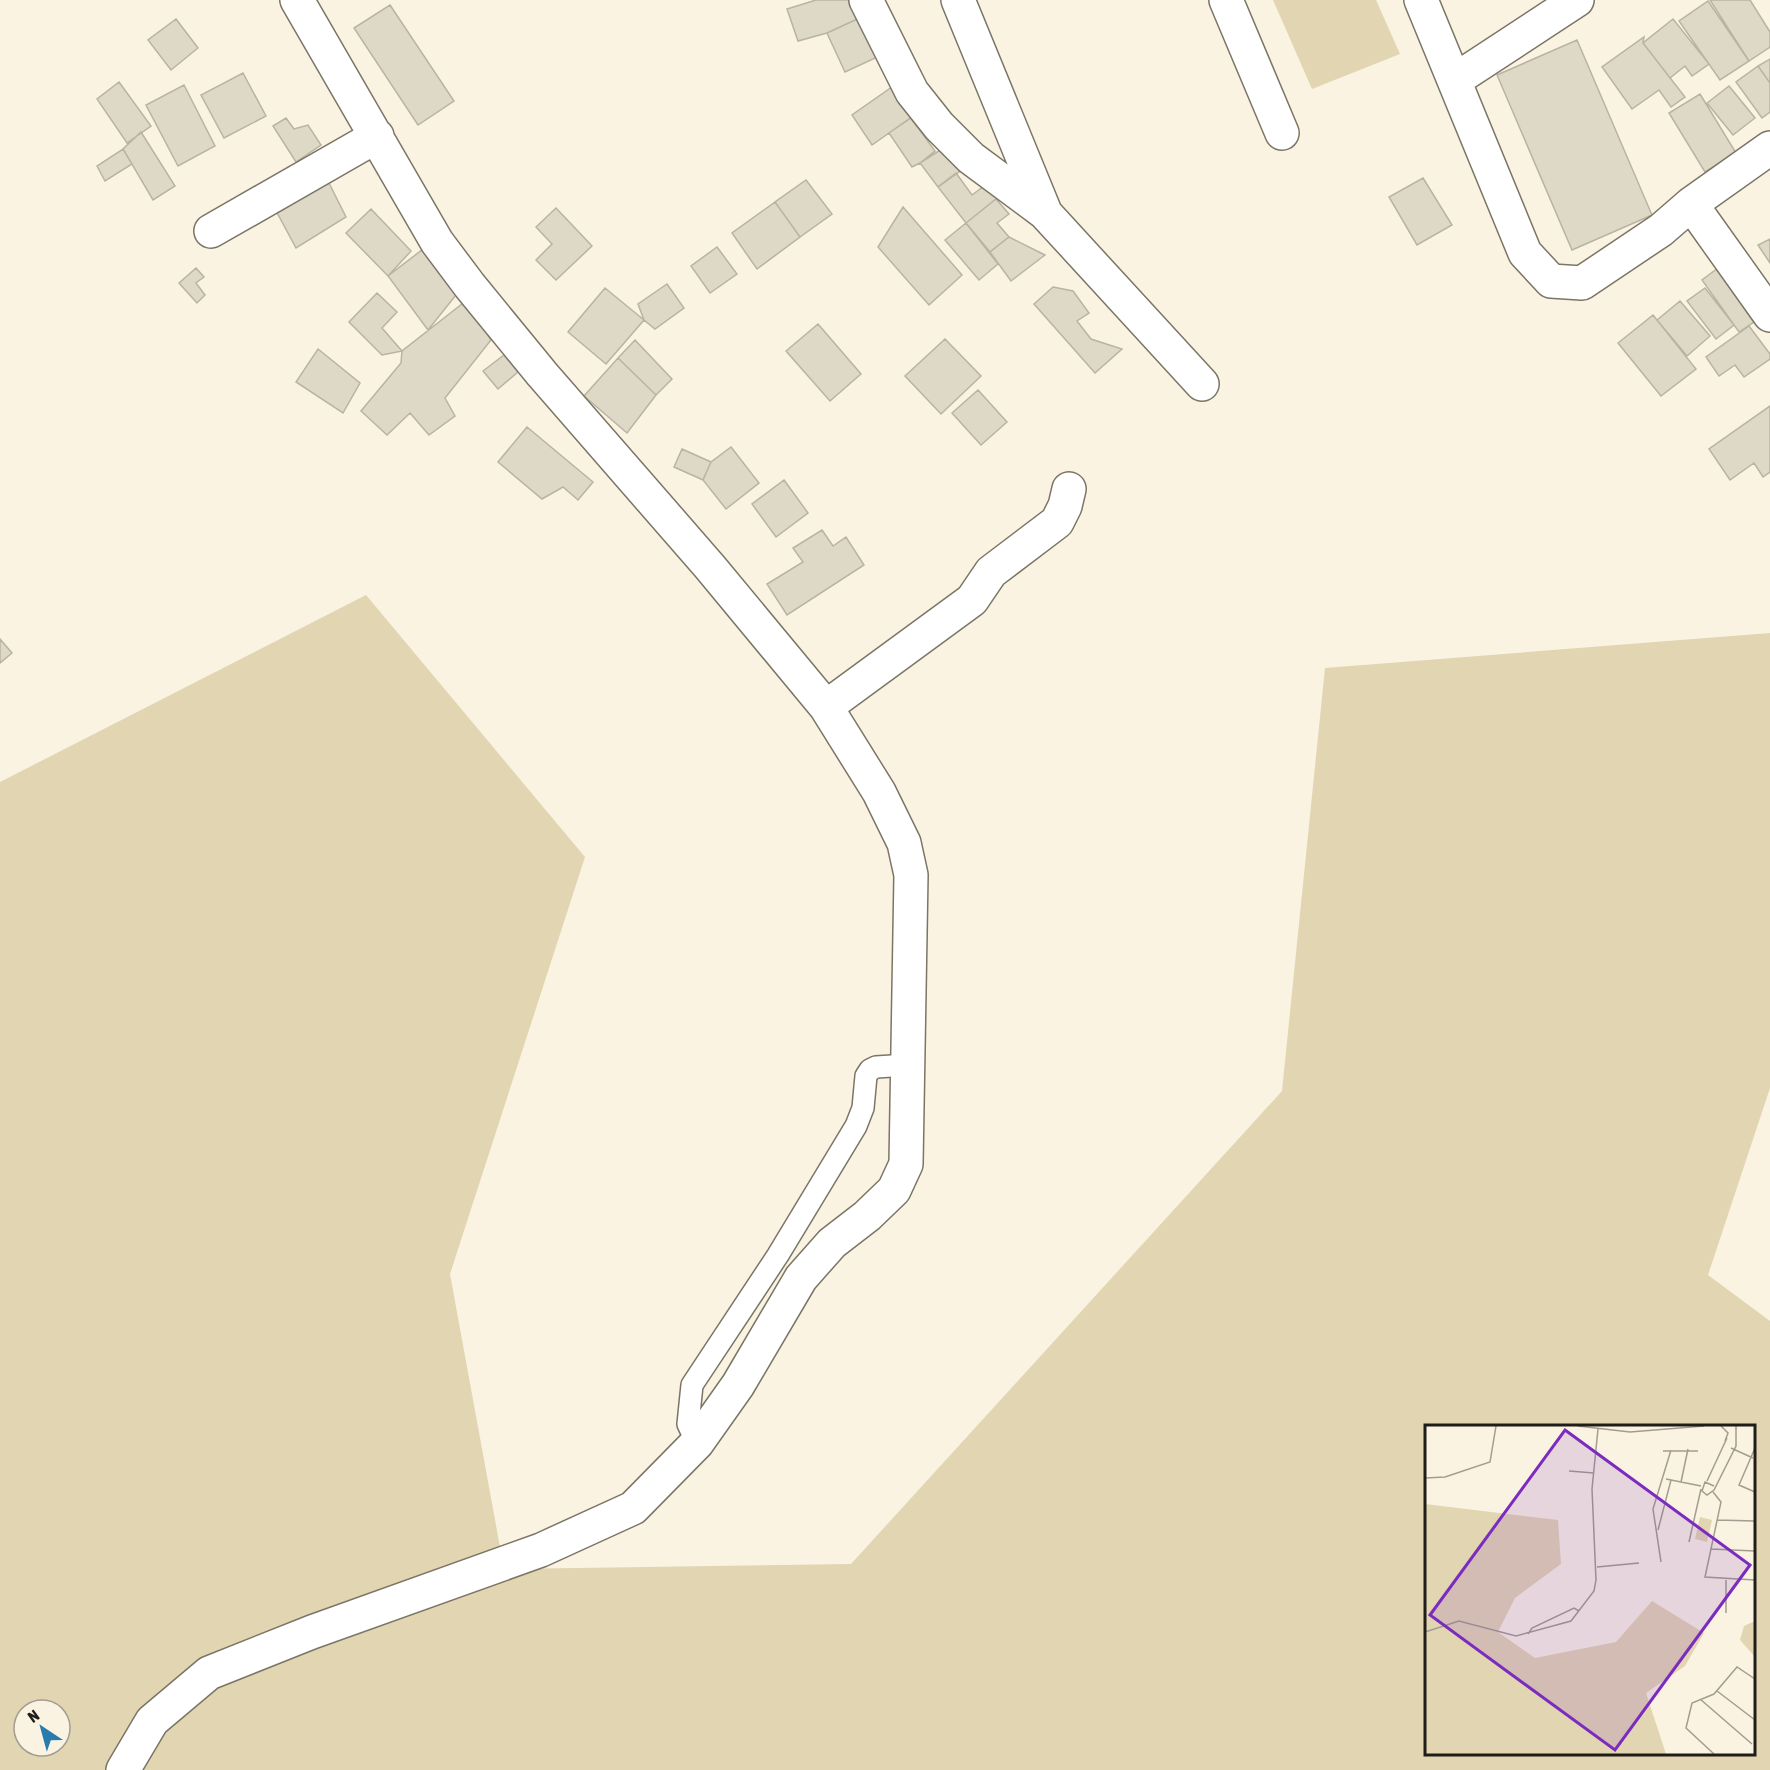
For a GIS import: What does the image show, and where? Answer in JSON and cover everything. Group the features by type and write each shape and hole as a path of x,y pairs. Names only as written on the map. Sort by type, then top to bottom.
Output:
{"street":[{"path":"123,1770 152,1721 209,1673 312,1632 541,1550 633,1508 697,1443 738,1385 801,1278 832,1243 867,1216 894,1190 906,1164 911,875 904,843 884,802 826,707 710,567 542,374 437,242 297,0"},
{"path":"866,0 912,92 939,126 971,158 1045,213 1202,384"},
{"path":"958,0 1045,213"},
{"path":"1226,0 1282,133"},
{"path":"1421,0 1525,253 1551,281 1582,283 1660,230 1691,204 1770,148"},
{"path":"1455,80 1577,0"},
{"path":"212,231 377,136"},
{"path":"1691,204 1770,315"},
{"path":"826,707 972,600 992,572 1057,522 1065,506 1069,489"}],"lane":[{"path":"697,1443 688,1424 692,1385 778,1255 856,1126 863,1108 866,1076 870,1070 876,1067 908,1065"}],"shaded area":[{"path":"1273,0 1376,0 1400,54 1312,89"},
{"path":"366,595 585,857 450,1274 504,1569 851,1564 1282,1091 1325,668 1770,633 1770,1088 1708,1275 1770,1321 1770,1770 0,1770 0,782"}],"building":[{"path":"816,0 860,0 866,15 827,33 798,41 787,9"},
{"path":"1710,0 1750,0 1770,32 1770,47 1749,61"},
{"path":"1708,1 1749,61 1720,80 1679,21"},
{"path":"390,5 454,101 418,125 354,28"},
{"path":"866,15 884,54 845,72 827,33"},
{"path":"176,19 198,48 171,70 148,40"},
{"path":"1673,19 1709,64 1692,76 1685,66 1670,78 1643,43"},
{"path":"1644,37 1643,43 1685,97 1671,107 1659,90 1632,109 1602,67"},
{"path":"1577,40 1652,215 1572,250 1497,75"},
{"path":"1770,59 1770,83 1758,66"},
{"path":"1758,66 1770,83 1770,112 1762,118 1736,82"},
{"path":"243,73 266,116 224,138 201,95"},
{"path":"119,82 151,126 127,143 97,99"},
{"path":"899,82 920,111 872,145 852,115"},
{"path":"184,85 215,146 178,166 146,105"},
{"path":"1729,86 1755,118 1733,135 1707,103"},
{"path":"1700,94 1736,153 1705,172 1669,113"},
{"path":"286,118 294,129 308,125 321,145 296,162 273,126"},
{"path":"911,118 935,151 912,167 889,133"},
{"path":"141,132 175,186 153,200 123,149"},
{"path":"948,145 963,169 938,187 920,163"},
{"path":"123,149 132,164 105,181 97,166"},
{"path":"956,173 972,195 992,180 1004,196 996,199 966,223 938,187"},
{"path":"1423,178 1452,225 1417,245 1389,197"},
{"path":"327,179 346,217 296,248 274,207"},
{"path":"806,180 832,214 800,237 775,202"},
{"path":"996,199 1009,214 997,223 1009,237 990,252 966,223"},
{"path":"775,202 800,237 757,269 732,233"},
{"path":"903,207 962,275 929,305 878,247"},
{"path":"556,208 592,246 556,280 536,260 552,244 536,227"},
{"path":"371,209 411,251 388,276 346,233"},
{"path":"966,223 998,264 979,280 945,240"},
{"path":"1009,237 1045,255 1011,281 990,252"},
{"path":"1770,239 1770,263 1758,245"},
{"path":"427,246 460,290 428,330 388,276"},
{"path":"717,247 737,274 710,293 691,266"},
{"path":"196,268 204,277 196,283 205,295 197,303 179,283"},
{"path":"1718,268 1760,318 1739,332 1702,280"},
{"path":"667,284 684,308 655,329 644,320 638,304"},
{"path":"1053,287 1073,291 1089,313 1077,321 1091,339 1122,349 1095,373 1034,304"},
{"path":"605,288 644,320 606,364 568,332"},
{"path":"1705,288 1734,325 1716,339 1687,301"},
{"path":"377,293 397,312 382,328 402,351 382,355 349,322"},
{"path":"467,300 491,340 445,398 455,416 429,435 410,413 387,435 361,411 401,363 402,351"},
{"path":"1680,301 1710,336 1687,356 1657,320"},
{"path":"1653,315 1696,369 1661,396 1618,343"},
{"path":"818,324 861,374 830,401 786,351"},
{"path":"1749,326 1770,354 1770,359 1744,377 1735,365 1719,376 1706,357"},
{"path":"945,339 981,376 941,414 905,376"},
{"path":"635,340 672,379 656,395 618,358"},
{"path":"318,349 360,383 343,413 296,382"},
{"path":"504,355 518,372 498,389 483,371"},
{"path":"618,358 656,395 627,433 584,396"},
{"path":"978,390 1007,422 981,445 952,413"},
{"path":"1770,406 1770,472 1763,477 1754,463 1730,480 1709,449"},
{"path":"527,427 593,482 578,500 563,487 542,499 498,462"},
{"path":"731,447 759,483 726,509 703,480 711,462"},
{"path":"682,449 711,462 703,480 674,467"},
{"path":"784,480 808,513 776,537 752,504"},
{"path":"822,530 833,546 846,537 864,565 787,615 767,584 803,562 793,548"},
{"path":"0,639 12,653 0,663"}]}
